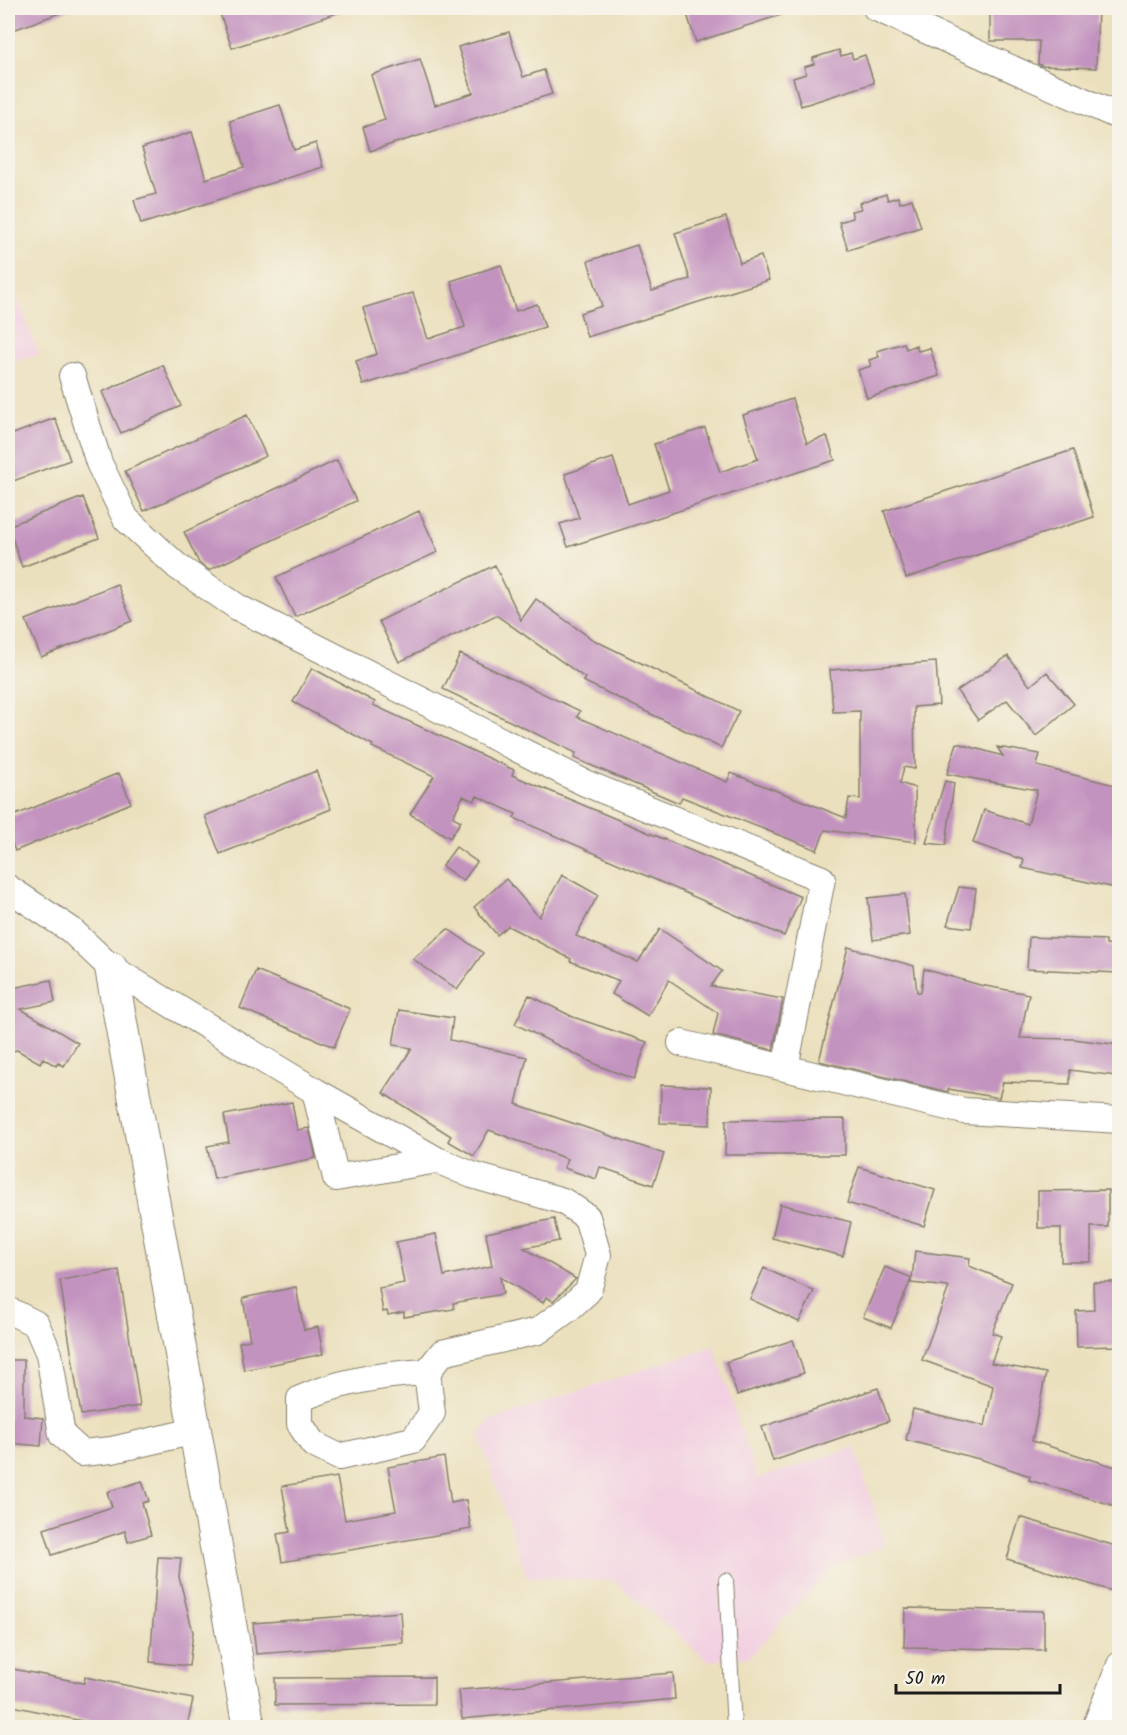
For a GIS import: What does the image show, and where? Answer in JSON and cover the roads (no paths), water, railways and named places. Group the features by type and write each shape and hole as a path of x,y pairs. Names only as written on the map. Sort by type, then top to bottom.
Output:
{"street":[{"path":"876,8 1119,117"},
{"path":"72,376 99,463 126,519 178,567 239,608 585,783 822,879 785,1068"},
{"path":"8,888 71,930 111,968 315,1091 437,1160 472,1175 563,1201 587,1217 598,1255 588,1291 538,1331 442,1353 427,1372 432,1413 413,1440 339,1457 313,1444 300,1424 300,1399 321,1390 405,1373 427,1372"},
{"path":"111,968 249,1728"},
{"path":"681,1043 964,1111 1119,1120"},
{"path":"315,1091 336,1178 437,1160"},
{"path":"8,1310 36,1324 49,1354 62,1436 81,1452 112,1450 195,1431"},
{"path":"1095,1728 1119,1665"}],"lane":[{"path":"726,1580 734,1728"}]}
